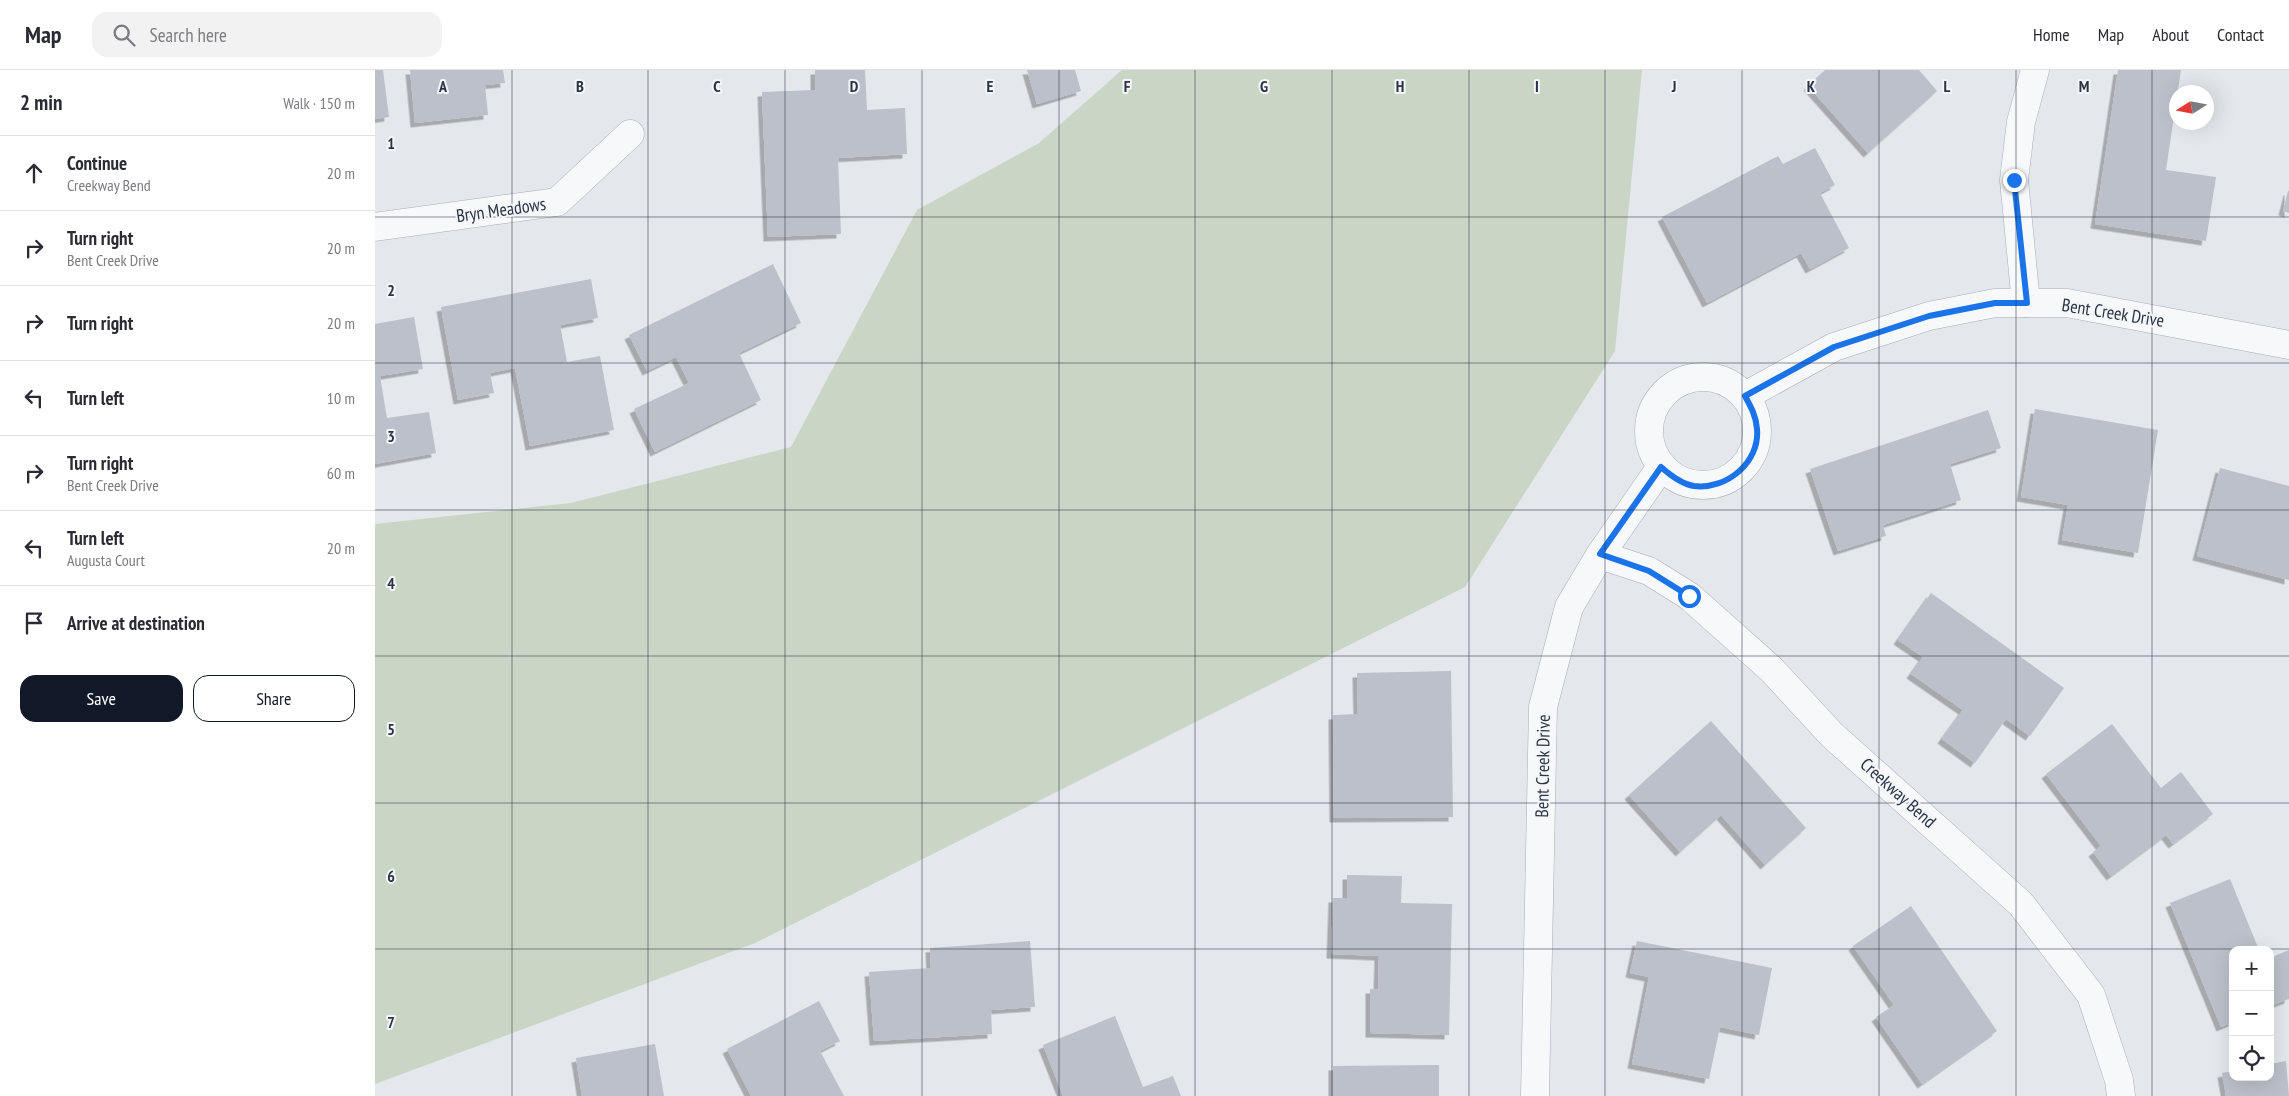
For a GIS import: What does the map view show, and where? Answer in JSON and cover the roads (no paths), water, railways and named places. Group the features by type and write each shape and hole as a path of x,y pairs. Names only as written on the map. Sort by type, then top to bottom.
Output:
{"street":[{"path":"2027,303 2014,180 2021,122 2035,70"},
{"name":"Bryn Meadows","path":"375,227 557,202 630,134"},
{"name":"Bent Creek Drive","path":"1745,396 1834,347 1929,316 1995,303 2067,303 2289,345"},
{"path":"1693,377 1712,378 1731,384 1745,396 1753,411 1757,429 1755,448 1746,465 1732,478 1713,486 1693,486 1675,479 1661,467 1651,450 1648,431 1651,413 1661,396 1675,384 1693,377"},
{"name":"Bent Creek Drive","path":"1535,1096 1543,707 1569,607 1600,554 1661,467"},
{"name":"Creekway Bend","path":"1600,554 1649,571 1689,596 1771,669 1832,735 2021,904 2091,995 2119,1080 2121,1096"}]}
